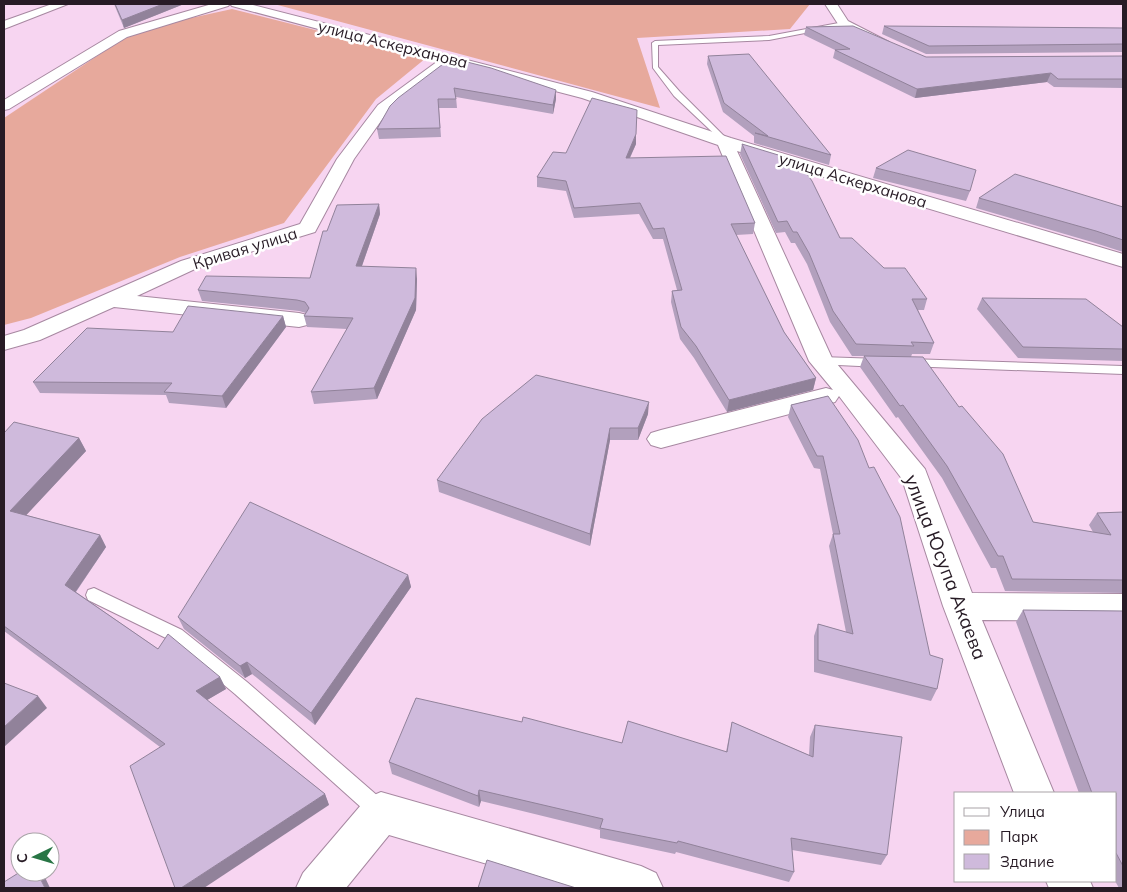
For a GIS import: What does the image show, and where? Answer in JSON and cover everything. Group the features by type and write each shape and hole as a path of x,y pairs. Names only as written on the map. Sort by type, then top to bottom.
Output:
{"street":[{"path":"4,24 62,4"},
{"path":"4,106 123,34 224,4"},
{"name":"улица Аскерханова","path":"236,4 450,58 587,96 725,142 1123,261"},
{"path":"831,4 844,24 897,48"},
{"name":"Кривая улица","path":"4,342 32,336 188,266 308,228 346,159 383,108 450,58"},
{"name":"улица Юсупа Акаева","path":"725,142 821,361 848,391 915,476 960,606 1034,792"},
{"path":"112,299 299,320"},
{"path":"661,439 848,391"},
{"path":"960,606 1123,606"},
{"path":"318,888 380,812 641,888"}],"lane":[{"path":"725,142 677,94 655,67 655,43 769,38 844,24"},
{"path":"821,361 1123,370"},
{"path":"94,595 176,635 242,688 380,812"}],"green space":[{"path":"274,4 810,4 790,29 637,38 660,108"},
{"path":"232,9 426,58 376,99 284,223 180,257 31,318 4,325 4,118 136,30"}],"building":[{"path":"115,4 163,4 122,20"},
{"path":"853,26 926,57 1123,56 1123,79 1058,79 1051,73 917,89 835,50 850,49 806,27"},
{"path":"884,26 1123,28 1123,44 929,46"},
{"path":"749,54 831,155 755,133 768,136 724,103 708,56"},
{"path":"451,58 491,68 556,90 553,105 454,88 456,99 438,99 440,128 377,129 390,106 398,98"},
{"path":"592,98 637,110 636,134 626,158 726,156 755,223 731,224 784,332 816,378 729,400 696,346 681,327 672,291 682,290 664,228 653,229 640,203 574,208 566,181 537,177 553,152 566,153"},
{"path":"742,144 798,161 812,181 840,238 852,238 884,268 905,268 927,299 912,299 934,343 911,342 914,346 856,344 833,311 809,253 797,232 793,232 787,221 778,222"},
{"path":"908,150 976,170 970,191 876,168"},
{"path":"1015,174 1123,207 1123,240 979,198"},
{"path":"379,204 356,266 416,268 415,298 374,388 311,392 353,318 304,316 309,308 305,302 297,300 198,290 206,276 310,278 323,231 327,231 337,205"},
{"path":"982,298 1086,299 1123,327 1123,349 1023,347"},
{"path":"188,306 283,316 222,396 164,392 172,383 33,382 87,328 173,332"},
{"path":"864,356 923,357 959,407 962,406 1003,454 1033,522 1111,535 1097,513 1123,512 1123,580 1012,579 1003,556 998,556 947,466 903,405 900,406"},
{"path":"536,375 649,402 638,428 610,428 590,534 437,480 482,419"},
{"path":"828,396 858,440 869,468 874,467 900,517 930,655 943,659 937,689 818,660 818,624 853,634 833,534 840,534 823,456 817,456 791,405"},
{"path":"14,422 79,438 10,511 100,535 65,585 158,649 168,634 220,677 196,691 325,794 181,888 175,888 130,766 165,744 4,626 4,433"},
{"path":"250,502 408,575 311,713 247,662 240,666 178,617"},
{"path":"1023,610 1123,611 1123,866 1117,855 1117,792 1092,792"},
{"path":"4,683 38,696 4,727"},
{"path":"416,698 522,722 523,717 622,743 628,721 727,752 732,722 813,757 815,725 902,737 887,855 791,838 794,872 678,841 677,843 600,828 603,819 479,790 478,796 389,762"},
{"path":"487,860 576,888 478,888"},
{"path":"10,878 10,882 42,882 45,888 4,888 4,882"}]}
